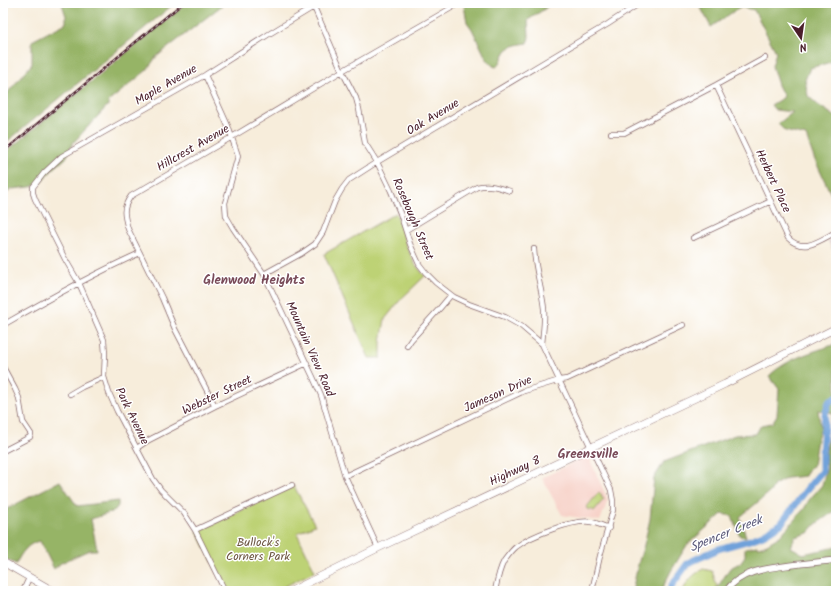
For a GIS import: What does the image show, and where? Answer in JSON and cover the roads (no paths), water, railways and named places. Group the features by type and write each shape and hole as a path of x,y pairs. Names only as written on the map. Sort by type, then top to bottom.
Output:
{"main road":[{"name":"Highway 8","path":"291,591 378,548 725,384 836,328"},
{"path":"3,562 53,591"}],"street":[{"name":"Maple Avenue","path":"33,193 33,187 44,173 62,156 205,75 320,3"},
{"name":"Oak Avenue","path":"264,274 315,244 323,232 335,201 349,180 608,24 640,3"},
{"name":"Rosebough Street","path":"314,7 342,71 356,98 365,143 377,162 391,191 410,244 419,264 436,283 451,294 468,304 505,317 521,326 542,344 560,380 611,490 613,501 613,510 609,528 600,556 592,591"},
{"name":"Hillcrest Avenue","path":"140,253 126,221 124,210 126,202 132,196 453,7"},
{"path":"611,133 624,133 765,58"},
{"name":"Mountain View Road","path":"205,75 232,137 238,156 225,202 226,216 264,274 307,363 321,395 345,476 378,548"},
{"name":"Herbert Place","path":"716,85 788,238 798,245 805,246 813,244 836,232"},
{"path":"406,230 477,187 485,185 510,190"},
{"name":"Park Avenue","path":"33,193 65,259 79,283 104,340 104,377 117,411 153,479 161,490 184,513 195,530 225,591"},
{"path":"693,238 771,202"},
{"path":"534,249 534,259 544,308 545,321 542,344"},
{"path":"3,325 113,265 140,253 175,329 215,406"},
{"path":"407,346 451,294"},
{"name":"Jameson Drive","path":"345,476 524,391 566,379 683,325"},
{"name":"Webster Street","path":"137,448 215,406 307,363"},
{"path":"3,367 19,398 23,422 31,434 30,437 3,452"},
{"path":"70,394 104,377"},
{"path":"195,530 292,485"},
{"path":"495,591 504,562 515,548 534,537 561,526 577,522 590,522 609,528"},
{"path":"726,591 738,580 757,571 836,560"},
{"path":"23,591 29,578"}],"waterway":[{"name":"Spencer Creek","path":"670,591 672,585 688,563 718,549 763,535 781,524 822,471 825,414 829,402 836,398"}],"railway":[{"path":"3,152 183,3"}],"district":[{"name":"Glenwood Heights","path":"254,280"},
{"name":"Greensville","path":"588,454"}],"park label":[{"name":"Bullock's Corners Park","path":"258,549"}]}
